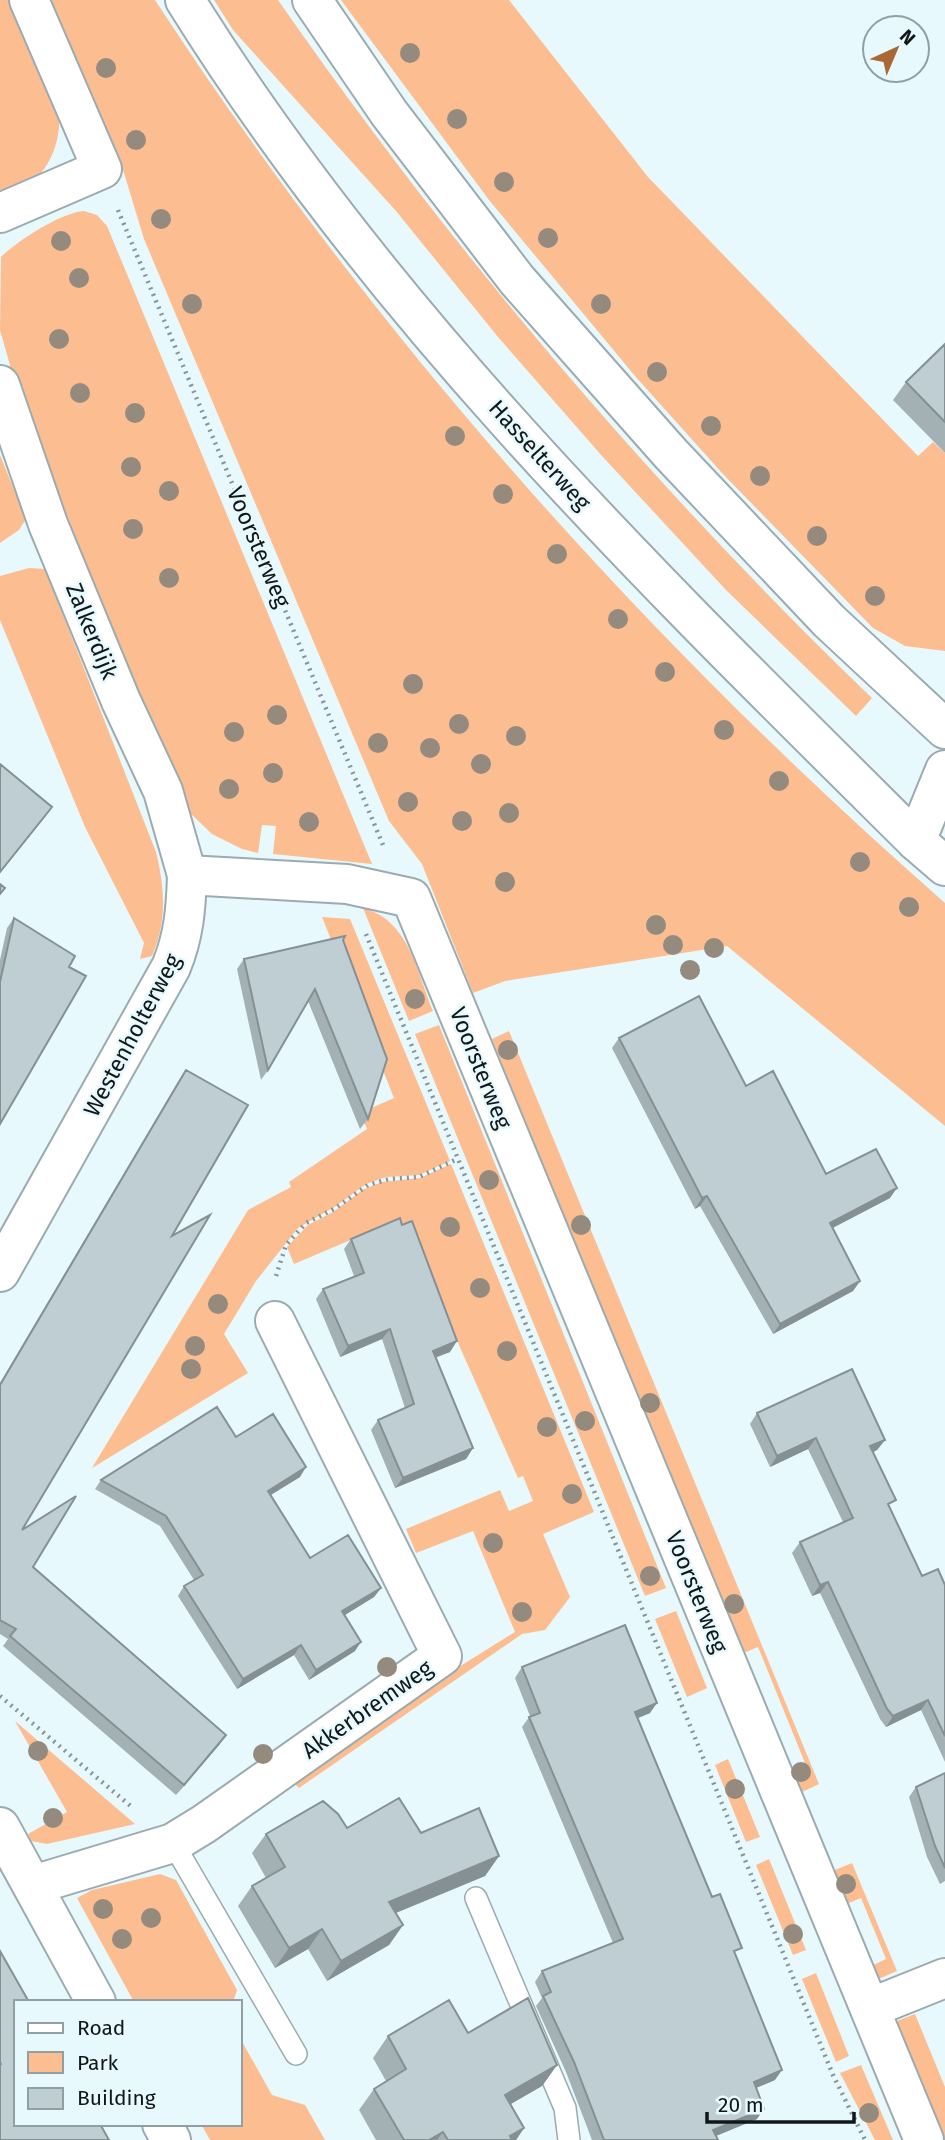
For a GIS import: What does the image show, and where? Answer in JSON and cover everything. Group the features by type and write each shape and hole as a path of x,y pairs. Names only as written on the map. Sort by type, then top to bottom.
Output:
{"street":[{"path":"0,213 102,169 29,0"},
{"name":"Hasselterweg","path":"185,0 297,167 406,302 523,438 648,573 930,833 945,866"},
{"path":"312,0 389,113 517,280 671,454 829,621 945,729"},
{"name":"Zalkerdijk","path":"0,385 48,524 121,701 163,791 187,875"},
{"path":"930,833 945,770"},
{"path":"187,875 347,884 411,898"},
{"name":"Westenholterweg","path":"0,1272 171,967 183,930 187,875"},
{"name":"Voorsterweg","path":"411,898 924,2140"},
{"name":"Akkerbremweg","path":"33,1885 173,1843 442,1656 275,1321"},
{"path":"0,1827 95,2000"},
{"path":"870,2008 945,1978"}],"lane":[{"path":"173,1843 296,2054"},
{"path":"476,1898 565,2108 569,2140"}],"path":[{"name":"Voorsterweg","path":"102,169 387,856 411,898"},
{"path":"347,884 833,2076 865,2140"},
{"path":"275,1321 276,1270 286,1245 306,1223 334,1209 368,1185 388,1179 419,1177 457,1159"},
{"path":"0,1696 173,1843"}],"green space":[{"path":"0,0 10,0 57,107 59,129 52,155 37,177 27,185 0,192"},
{"path":"51,0 155,0 239,124 328,246 519,478 620,589 725,697 833,802 945,903 945,1126 727,946 505,981 473,993 422,864 389,821 144,239 124,173"},
{"path":"214,0 278,0 414,186 558,364 711,535 872,698 856,716 726,590 602,456 498,337 396,211 233,30"},
{"path":"341,0 509,0 648,177 918,456 933,442 945,453 945,651 905,646 873,628 722,473 635,376 489,200"},
{"path":"84,211 97,215 107,226 372,864 273,854 276,826 262,825 258,853 242,849 212,834 189,812 180,797 105,614 14,379 0,330 1,257 40,228 64,216"},
{"path":"0,455 26,519 19,530 0,543"},
{"path":"29,568 45,569 156,852 163,905 160,930 152,956 140,959 144,943 85,827 0,620 0,576"},
{"path":"363,908 379,914 401,936 416,964 433,1011 409,1021"},
{"path":"322,917 350,919 450,1161 419,1175 386,1177 366,1184 336,1206 298,1228 256,1281 224,1334 248,1373 92,1468 248,1210 291,1187 289,1182 367,1129 360,1113 394,1098"},
{"path":"439,1025 666,1588 645,1596 415,1034"},
{"path":"509,1031 819,1784 798,1794 788,1770 805,1763 758,1647 741,1654 492,1039"},
{"path":"451,1164 594,1512 543,1534 570,1597 545,1630 522,1634 299,1788 295,1784 462,1665 515,1632 473,1531 416,1553 406,1529 500,1490 509,1511 533,1501 523,1476 518,1478 408,1230 400,1219 294,1264 287,1247 308,1225 333,1212 364,1189 382,1182 420,1178"},
{"path":"676,1611 707,1688 687,1697 655,1619"},
{"path":"15,1721 135,1824 47,1844 31,1841 28,1834 67,1812"},
{"path":"728,1759 760,1837 746,1842 715,1765"},
{"path":"769,1859 806,1950 793,1955 756,1865"},
{"path":"852,1863 897,1971 874,1981 869,1967 886,1959 861,1898 844,1905 830,1872"},
{"path":"160,1874 176,1880 237,1990 234,2000 133,2000 77,1898 92,1890"},
{"path":"816,1973 849,2056 836,2062 802,1979"},
{"path":"915,2014 945,2087 945,2140 941,2140 892,2023"},
{"path":"242,2042 272,2095 305,2105 325,2140 210,2140 202,2126 242,2126"},
{"path":"861,2065 893,2140 875,2140 840,2073"}],"building":[{"path":"945,344 945,422 906,382"},
{"path":"0,764 52,807 0,872"},
{"path":"14,918 75,956 69,967 86,976 0,1124 0,982"},
{"path":"345,936 343,940 387,1059 368,1119 315,989 268,1070 244,959"},
{"path":"699,996 746,1086 773,1071 826,1174 876,1149 897,1188 830,1223 860,1281 780,1324 707,1196 702,1198 619,1038"},
{"path":"186,1070 248,1105 172,1236 210,1215 22,1530 76,1496 33,1567 226,1735 184,1785 10,1636 16,1629 0,1620 0,1385"},
{"path":"400,1218 402,1225 412,1221 457,1341 433,1351 473,1448 403,1478 378,1420 414,1404 390,1329 348,1346 323,1289 364,1273 351,1239"},
{"path":"852,1369 885,1440 870,1446 896,1500 888,1504 922,1576 938,1569 945,1585 945,1736 928,1700 893,1716 887,1709 828,1582 820,1585 800,1542 853,1518 816,1438 777,1456 757,1413"},
{"path":"217,1407 236,1437 273,1414 306,1467 268,1491 310,1558 348,1535 381,1588 342,1611 361,1642 316,1670 301,1645 243,1679 184,1586 203,1575 166,1516 101,1480"},
{"path":"625,1625 657,1703 635,1712 712,1897 720,1894 742,1948 734,1951 782,2070 754,2082 764,2109 713,2130 718,2140 604,2140 574,2062 543,1996 551,1992 542,1971 623,1939 529,1717 540,1713 522,1667"},
{"path":"945,1773 945,1868 916,1787"},
{"path":"399,1798 421,1833 479,1808 499,1856 389,1902 403,1925 341,1961 322,1929 289,1948 252,1886 285,1867 266,1834 323,1801 338,1814 347,1828"},
{"path":"0,1951 28,2000 14,2000 14,2126 101,2126 109,2140 0,2140"},
{"path":"528,1998 557,2065 505,2095 524,2128 510,2136 512,2140 448,2140 443,2132 429,2140 404,2140 374,2089 406,2069 388,2036 449,2000 468,2033"}]}
